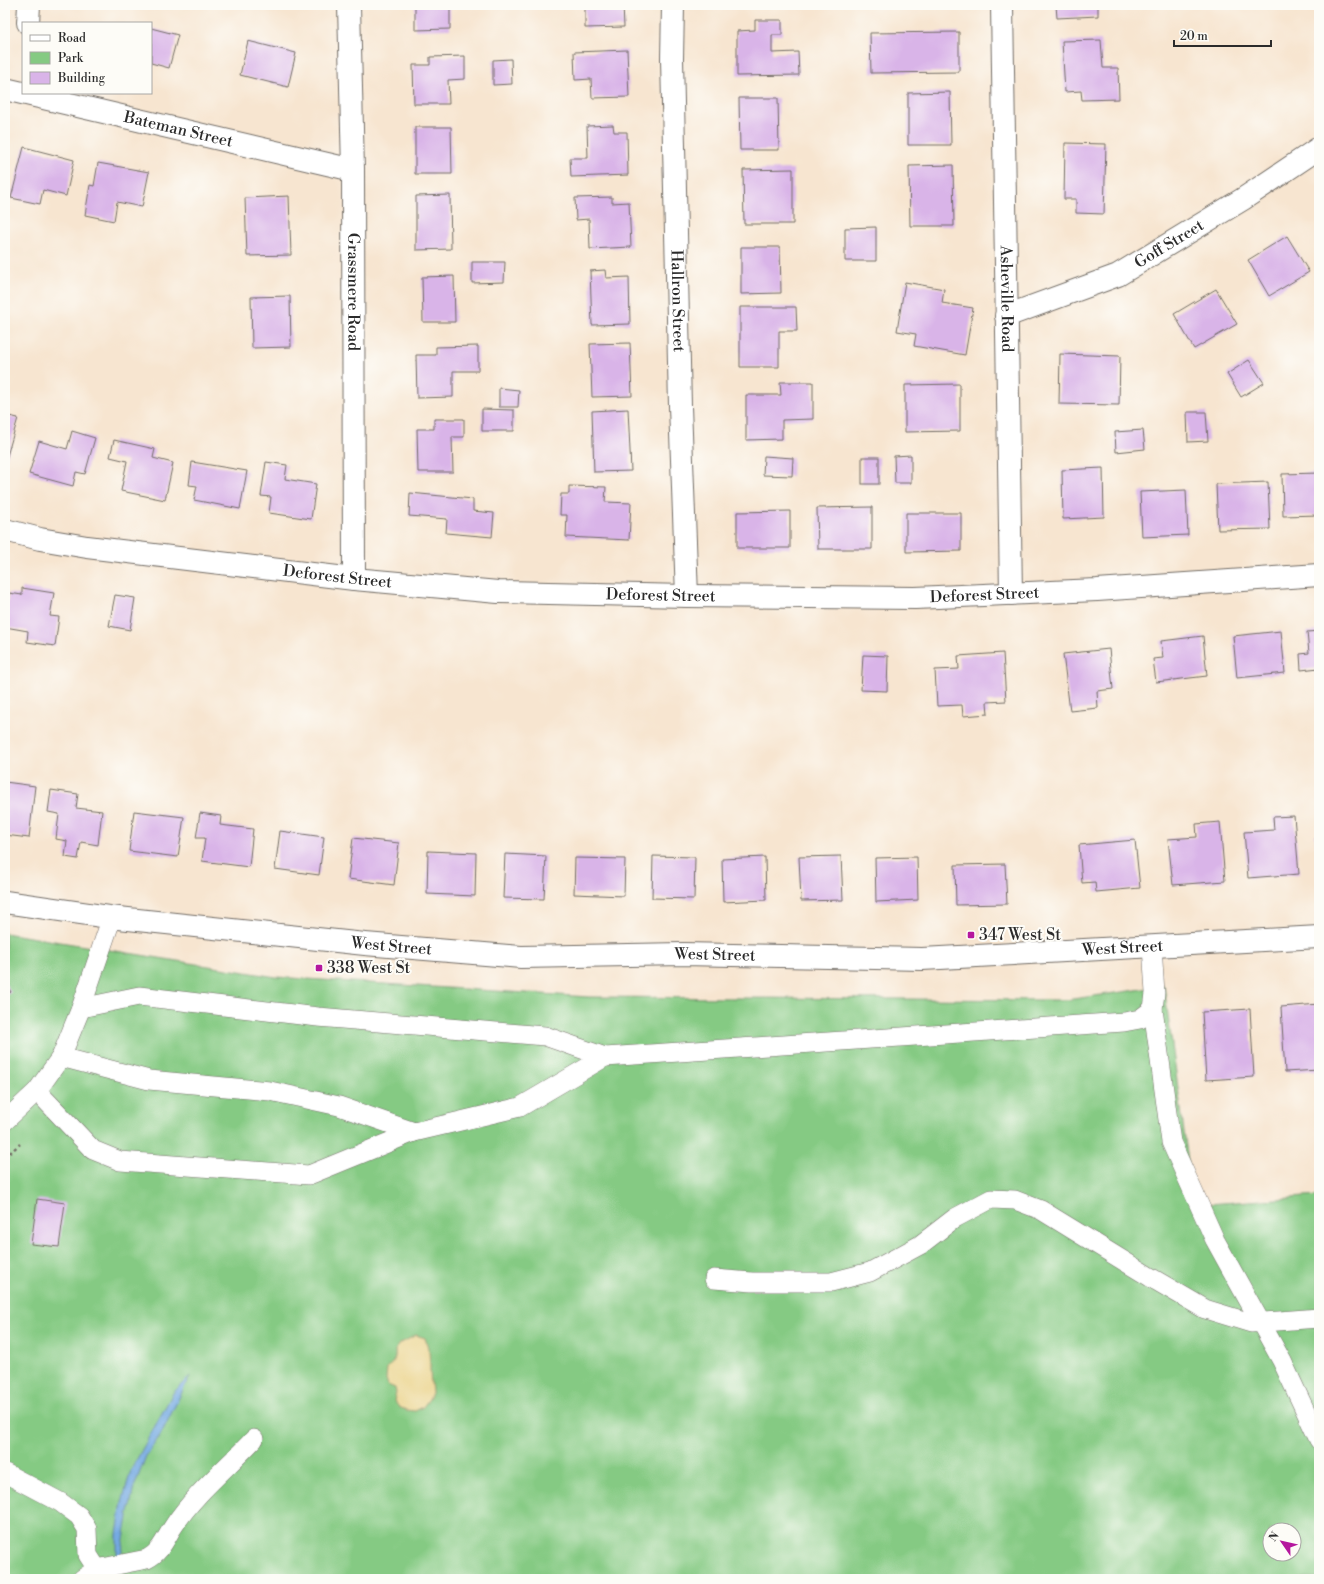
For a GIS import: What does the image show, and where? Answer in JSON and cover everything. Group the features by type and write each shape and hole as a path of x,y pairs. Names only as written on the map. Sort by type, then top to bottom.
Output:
{"street":[{"path":"28,22 29,5"},
{"name":"Grassmere Road","path":"349,5 353,170 354,579"},
{"name":"Hallron Street","path":"673,5 672,59 680,406 687,596"},
{"name":"Asheville Road","path":"1002,5 1011,594"},
{"name":"Bateman Street","path":"5,89 22,93"},
{"name":"Bateman Street","path":"27,94 353,170"},
{"name":"Goff Street","path":"1006,316 1118,275 1243,199 1319,148"},
{"name":"Deforest Street","path":"5,530 40,539 87,547 354,579 498,592 687,596 915,598 1097,590 1319,574"},
{"name":"West Street","path":"5,902 112,917 365,944 521,957 683,954 922,959 1319,937"}],"lane":[{"path":"5,1121 37,1091 60,1057 81,1008 112,917"},
{"path":"1152,946 1155,993 1153,1009 1171,1142 1215,1240 1282,1361 1319,1440"},
{"path":"81,1008 139,996 318,1017 545,1036 605,1057 1124,1022 1140,1019 1153,1009"},
{"path":"60,1057 149,1080 270,1091 339,1106 414,1132"},
{"path":"37,1091 93,1150 120,1161 309,1174 414,1132 520,1107 605,1057"},
{"path":"714,1279 752,1282 831,1282 870,1272 920,1245 955,1218 991,1199 1015,1200 1041,1210 1205,1309 1251,1323 1319,1318"},
{"path":"5,1473 60,1502 79,1516 87,1529 89,1574 154,1556 162,1547 173,1527 187,1507 254,1439"}],"green space":[{"path":"5,933 276,977 589,997 1066,1000 1164,986 1194,1205 1319,1196 1319,1579 5,1579"}],"sand":[{"path":"416,1335 425,1338 429,1351 432,1393 423,1407 415,1411 406,1410 399,1407 394,1401 396,1393 395,1388 388,1385 386,1379 387,1368 394,1360 395,1350 401,1343"}],"water":[{"path":"190,1376 161,1434 146,1456 133,1490 121,1556 117,1555 117,1534 122,1502 131,1470 173,1393"}],"building":[{"path":"415,5 450,5 450,29 415,30"},
{"path":"585,5 623,5 624,27 585,28"},
{"path":"1056,5 1098,5 1098,16 1057,18"},
{"path":"755,20 782,20 782,35 772,35 772,53 798,52 799,75 737,76 737,31 755,30"},
{"path":"152,28 178,35 169,68 152,63"},
{"path":"959,32 959,72 871,73 870,33"},
{"path":"1101,40 1103,68 1118,68 1119,99 1082,100 1081,91 1065,92 1062,41"},
{"path":"248,41 296,53 288,87 240,75"},
{"path":"627,50 629,97 592,98 591,79 575,80 574,52"},
{"path":"465,56 465,79 448,80 449,104 414,104 413,65 430,65 430,57"},
{"path":"511,59 512,84 493,85 493,60"},
{"path":"950,92 951,145 908,145 908,93"},
{"path":"739,98 778,98 779,150 740,150"},
{"path":"613,125 614,132 627,132 628,175 571,177 570,158 588,158 587,126"},
{"path":"415,127 451,127 452,174 415,174"},
{"path":"1065,143 1106,144 1104,214 1076,213 1076,199 1064,199"},
{"path":"24,147 74,160 66,196 43,190 40,204 11,198"},
{"path":"98,163 149,172 142,207 117,202 114,221 85,215 90,185 94,186"},
{"path":"953,165 954,226 910,226 909,166"},
{"path":"793,169 793,224 744,224 743,170"},
{"path":"450,195 451,249 416,250 416,196"},
{"path":"289,196 291,255 247,256 245,198"},
{"path":"612,197 612,203 629,202 631,247 590,249 589,219 576,220 575,198"},
{"path":"876,227 876,261 845,261 845,228"},
{"path":"1287,236 1309,272 1269,296 1248,260"},
{"path":"741,247 780,247 781,293 741,294"},
{"path":"472,262 505,262 504,282 472,283"},
{"path":"605,270 606,278 629,277 630,324 592,325 590,271"},
{"path":"454,276 455,322 423,322 422,277"},
{"path":"905,282 944,289 942,303 973,308 965,355 914,346 916,334 897,331"},
{"path":"1216,289 1237,324 1194,349 1174,314"},
{"path":"290,296 291,347 252,348 251,297"},
{"path":"740,307 796,307 797,331 779,331 779,367 740,367"},
{"path":"630,343 632,396 592,397 590,344"},
{"path":"478,346 478,371 453,371 453,397 417,398 416,355 436,355 436,347"},
{"path":"1060,354 1120,356 1119,405 1059,404"},
{"path":"1249,360 1264,383 1241,397 1227,374"},
{"path":"780,382 813,382 813,419 782,420 782,439 746,440 746,395 781,395"},
{"path":"960,384 960,431 905,432 905,385"},
{"path":"499,388 519,390 518,407 499,407"},
{"path":"482,409 514,410 514,431 482,431"},
{"path":"628,409 631,471 594,472 592,411"},
{"path":"1187,412 1206,412 1208,441 1188,442"},
{"path":"5,415 18,418 5,463"},
{"path":"434,419 464,419 464,437 452,437 453,472 418,472 417,429 434,429"},
{"path":"1143,430 1145,449 1116,452 1115,432"},
{"path":"72,431 95,438 85,474 76,472 73,486 29,474 39,441 67,449"},
{"path":"114,440 155,449 153,458 173,463 165,500 121,491 127,461 110,457"},
{"path":"911,455 911,483 895,483 894,456"},
{"path":"764,456 793,458 792,476 763,475"},
{"path":"862,457 879,457 879,484 862,484"},
{"path":"192,462 247,471 240,509 194,500 197,486 189,485"},
{"path":"266,462 287,465 285,479 316,484 311,519 269,513 271,497 261,496"},
{"path":"1103,468 1104,517 1063,519 1062,470"},
{"path":"1319,473 1319,515 1283,516 1282,474"},
{"path":"1268,482 1270,529 1218,530 1216,484"},
{"path":"569,486 606,487 605,502 631,503 629,540 566,537 567,515 560,515 561,494 569,494"},
{"path":"1186,490 1188,535 1142,537 1140,492"},
{"path":"410,493 473,499 473,511 494,513 492,537 446,533 447,519 409,516"},
{"path":"872,507 872,549 818,549 817,508"},
{"path":"790,511 790,548 737,548 737,512"},
{"path":"906,513 961,513 961,551 906,552"},
{"path":"22,588 54,593 50,616 59,617 55,646 27,642 28,631 5,627 9,593 22,595"},
{"path":"115,595 135,598 130,630 109,626"},
{"path":"1281,631 1285,673 1237,678 1233,636"},
{"path":"1319,631 1319,668 1301,670 1300,654 1309,653 1307,632"},
{"path":"1203,636 1207,676 1156,682 1153,659 1163,658 1161,641"},
{"path":"1109,649 1113,689 1097,691 1098,708 1070,711 1063,654"},
{"path":"1003,653 1006,701 987,702 988,714 963,716 962,705 937,706 935,670 959,669 958,656"},
{"path":"863,655 888,656 887,691 861,690"},
{"path":"5,782 35,786 29,838 5,835"},
{"path":"51,790 78,794 76,808 102,811 98,845 81,842 78,859 65,857 67,841 56,839 59,814 48,812"},
{"path":"134,811 184,817 178,857 129,851"},
{"path":"200,813 221,816 220,825 253,829 249,867 202,861 205,838 196,838"},
{"path":"1294,816 1299,874 1248,878 1244,832 1274,830 1273,817"},
{"path":"1220,822 1225,881 1173,885 1168,839 1197,837 1196,824"},
{"path":"280,831 324,837 319,875 275,869"},
{"path":"1315,835 1319,835 1319,864 1318,864"},
{"path":"353,838 399,843 394,885 348,879"},
{"path":"1135,840 1140,888 1096,892 1095,882 1082,883 1079,845"},
{"path":"428,851 476,853 475,896 427,894"},
{"path":"505,854 546,856 544,899 503,898"},
{"path":"653,856 695,857 694,899 652,898"},
{"path":"841,856 843,900 801,901 799,857"},
{"path":"765,857 766,900 723,902 722,859"},
{"path":"917,857 918,900 876,902 875,858"},
{"path":"575,858 625,859 624,896 574,894"},
{"path":"1005,864 1007,904 956,905 955,865"},
{"path":"5,983 11,992 5,996"},
{"path":"1319,1004 1319,1070 1285,1072 1281,1007"},
{"path":"1250,1009 1254,1077 1206,1080 1202,1012"},
{"path":"37,1199 65,1203 59,1247 31,1244"}],"place":[{"name":"347 West St","path":"971,935"},
{"name":"338 West St","path":"319,968"}]}
